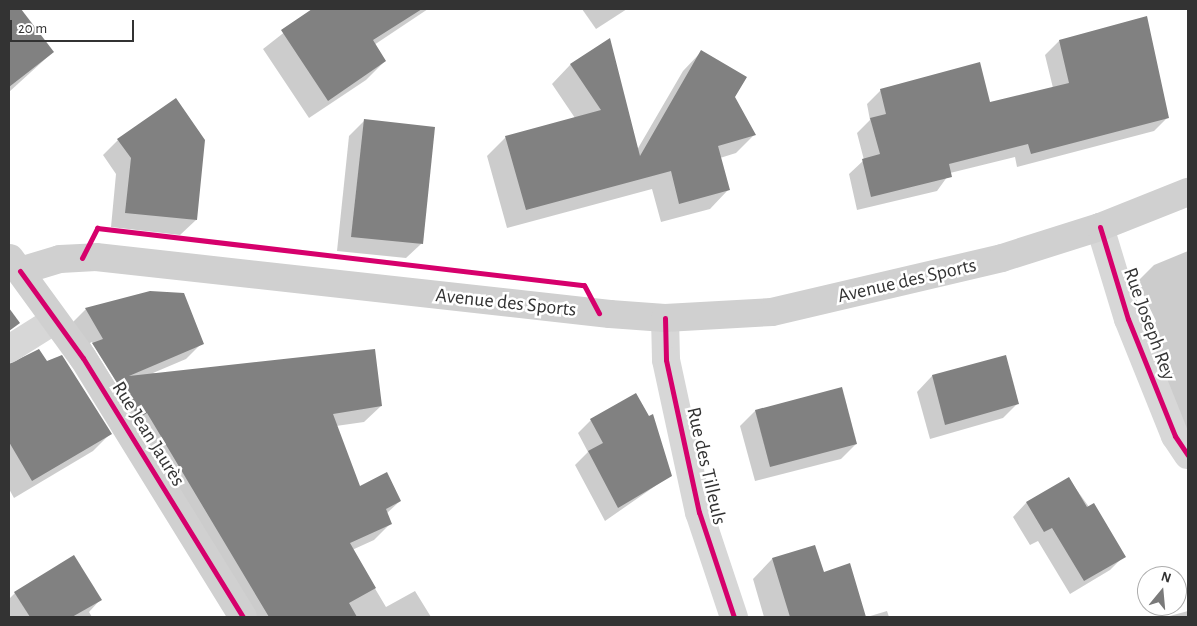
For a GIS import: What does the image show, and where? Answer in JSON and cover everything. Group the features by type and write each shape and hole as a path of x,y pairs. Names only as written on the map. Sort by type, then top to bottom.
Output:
{"main road":[{"name":"Avenue des Sports","path":"14,264 60,259 96,258 665,318 772,312 1002,258 1100,227 1188,192"},
{"name":"Rue Jean Jaurès","path":"14,264 55,320 243,617"}],"street":[{"name":"Rue Joseph Rey","path":"1100,227 1128,319 1175,436 1188,455"},
{"name":"Rue des Tilleuls","path":"665,318 666,360 698,512 734,617"},
{"path":"9,349 55,320"}],"building":[{"path":"9,9 21,9 54,52 9,87"},
{"path":"312,9 422,9 373,40 386,61 328,101 281,30"},
{"path":"1147,16 1169,118 1031,154 1028,144 949,164 952,177 871,197 862,159 880,154 870,118 886,114 880,89 980,62 990,102 1069,83 1059,40"},
{"path":"610,38 640,156 701,50 747,77 735,97 756,135 718,146 730,190 679,204 671,171 526,210 505,136 601,110 570,64"},
{"path":"176,98 205,140 197,220 125,213 131,158 117,139"},
{"path":"364,119 435,127 423,244 351,237"},
{"path":"150,291 184,293 204,344 129,376 375,349 382,406 333,414 360,486 387,472 401,501 386,509 392,524 350,543 376,588 349,603 357,617 269,617 147,413 139,418 92,343 103,339 85,308"},
{"path":"9,308 20,323 9,331"},
{"path":"39,349 47,361 62,355 112,434 32,481 9,442 9,364"},
{"path":"1006,355 1019,404 945,425 932,375"},
{"path":"842,387 857,444 770,467 755,410"},
{"path":"636,393 649,416 653,414 672,476 618,508 588,451 603,443 590,419"},
{"path":"1069,477 1087,507 1094,503 1126,557 1084,581 1052,528 1044,532 1026,502"},
{"path":"815,545 824,572 850,563 866,617 790,617 772,558"},
{"path":"74,555 102,600 72,617 30,617 14,592"}],"cycle path":[{"path":"1100,227 1128,319 1175,436 1188,455"},
{"path":"82,258 97,228 584,285 599,313"},
{"path":"20,271 83,358 243,617"},
{"path":"665,318 666,360 699,512 734,617"}]}
